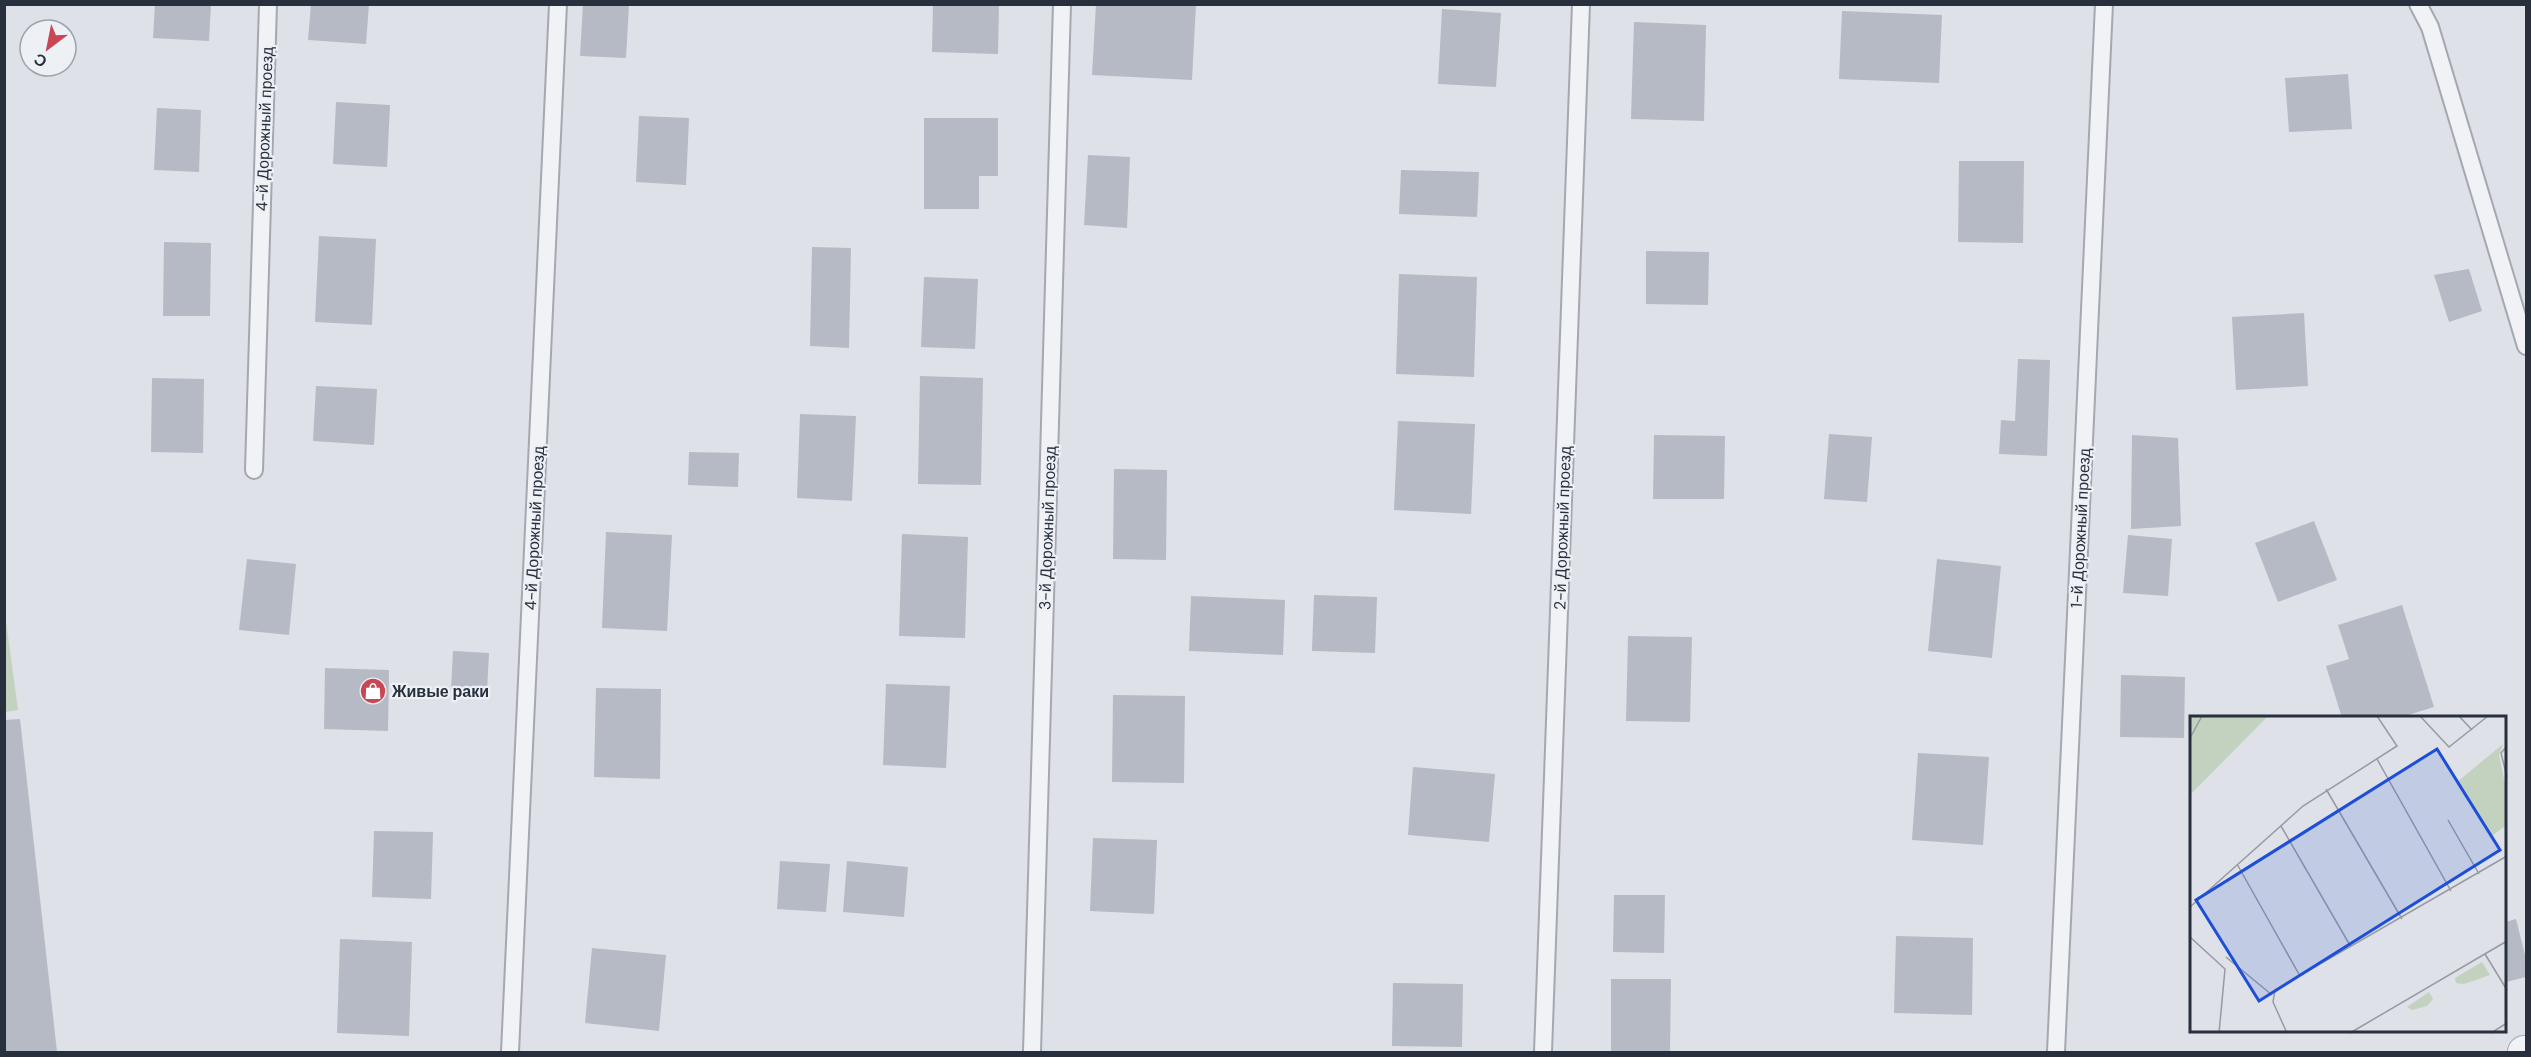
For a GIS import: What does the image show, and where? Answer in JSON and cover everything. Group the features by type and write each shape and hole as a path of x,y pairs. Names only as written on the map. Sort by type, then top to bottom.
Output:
{"lane":[{"name":"4-й Дорожный проезд","path":"254,470 268,4"},
{"name":"4-й Дорожный проезд","path":"510,1053 558,4"},
{"name":"3-й Дорожный проезд","path":"1032,1053 1062,4"},
{"name":"2-й Дорожный проезд","path":"1543,1053 1581,4"},
{"name":"1-й Дорожный проезд","path":"2056,1053 2104,4"},
{"path":"2418,4 2430,27 2526,346"}],"green space":[{"path":"4,607 18,710 5,712 4,712"}],"building":[{"path":"155,4 211,4 209,41 153,38"},
{"path":"311,4 369,4 366,44 308,40"},
{"path":"583,4 629,5 626,58 580,56"},
{"path":"933,4 999,4 998,54 932,52"},
{"path":"1096,4 1196,4 1192,80 1092,75"},
{"path":"1442,9 1501,13 1496,87 1438,84"},
{"path":"1842,11 1942,15 1939,83 1839,79"},
{"path":"1634,22 1706,25 1704,121 1631,119"},
{"path":"2348,74 2352,129 2289,132 2285,78"},
{"path":"336,102 390,105 387,167 333,164"},
{"path":"157,108 201,110 199,172 154,170"},
{"path":"639,116 689,118 686,185 636,182"},
{"path":"924,118 998,118 998,176 979,176 979,209 924,209"},
{"path":"1088,155 1130,157 1127,228 1084,225"},
{"path":"1959,161 2024,161 2023,243 1958,242"},
{"path":"1401,170 1479,172 1477,217 1399,214"},
{"path":"319,236 376,239 372,325 315,322"},
{"path":"164,242 211,243 210,316 163,316"},
{"path":"812,247 851,248 849,348 810,346"},
{"path":"1646,251 1709,252 1708,305 1646,304"},
{"path":"2469,269 2482,311 2449,322 2434,275"},
{"path":"1399,274 1477,277 1474,377 1396,374"},
{"path":"924,277 978,279 975,349 921,347"},
{"path":"2304,313 2308,386 2236,390 2232,317"},
{"path":"2018,359 2050,360 2047,456 1999,454 2001,420 2015,421"},
{"path":"920,376 983,378 981,485 918,484"},
{"path":"152,378 204,379 203,453 151,452"},
{"path":"316,386 377,389 374,445 313,441"},
{"path":"800,414 856,416 852,501 797,498"},
{"path":"1398,421 1475,424 1471,514 1394,510"},
{"path":"1829,434 1872,437 1867,502 1824,499"},
{"path":"1654,435 1725,436 1724,499 1653,499"},
{"path":"2132,435 2178,438 2181,526 2131,529"},
{"path":"689,452 739,453 738,487 688,485"},
{"path":"1114,469 1167,470 1166,560 1113,559"},
{"path":"2314,521 2337,580 2278,602 2255,543"},
{"path":"606,532 672,535 667,631 602,628"},
{"path":"902,534 968,537 965,638 899,636"},
{"path":"2128,535 2172,539 2168,596 2123,593"},
{"path":"247,559 296,564 289,635 239,630"},
{"path":"1937,559 2001,566 1992,658 1928,651"},
{"path":"1314,595 1377,597 1375,653 1312,651"},
{"path":"1191,596 1285,600 1283,655 1189,651"},
{"path":"2402,605 2434,707 2405,716 2341,716 2326,666 2349,659 2338,625"},
{"path":"1628,636 1692,637 1690,722 1626,721"},
{"path":"453,651 489,653 487,692 451,690"},
{"path":"325,668 389,670 388,731 324,729"},
{"path":"2121,675 2185,677 2184,738 2120,737"},
{"path":"886,684 950,686 946,768 883,765"},
{"path":"596,688 661,689 660,779 594,777"},
{"path":"1113,695 1185,696 1184,783 1112,782"},
{"path":"20,719 57,1052 4,1052 4,720"},
{"path":"1918,753 1989,757 1983,845 1912,840"},
{"path":"1413,767 1495,774 1489,842 1408,835"},
{"path":"374,831 433,832 431,899 372,897"},
{"path":"1093,838 1157,840 1154,914 1090,911"},
{"path":"780,861 830,864 826,912 777,909"},
{"path":"847,861 908,867 904,917 843,912"},
{"path":"1614,895 1665,895 1664,953 1613,952"},
{"path":"2516,919 2526,959 2526,977 2507,982 2507,922"},
{"path":"1896,936 1973,938 1972,1015 1894,1013"},
{"path":"340,939 412,942 409,1036 337,1033"},
{"path":"592,948 666,955 659,1031 585,1023"},
{"path":"1611,979 1671,979 1670,1052 1611,1052"},
{"path":"1393,983 1463,984 1462,1047 1392,1046"}],"place":[{"name":"Живые раки","path":"373,691"}]}
